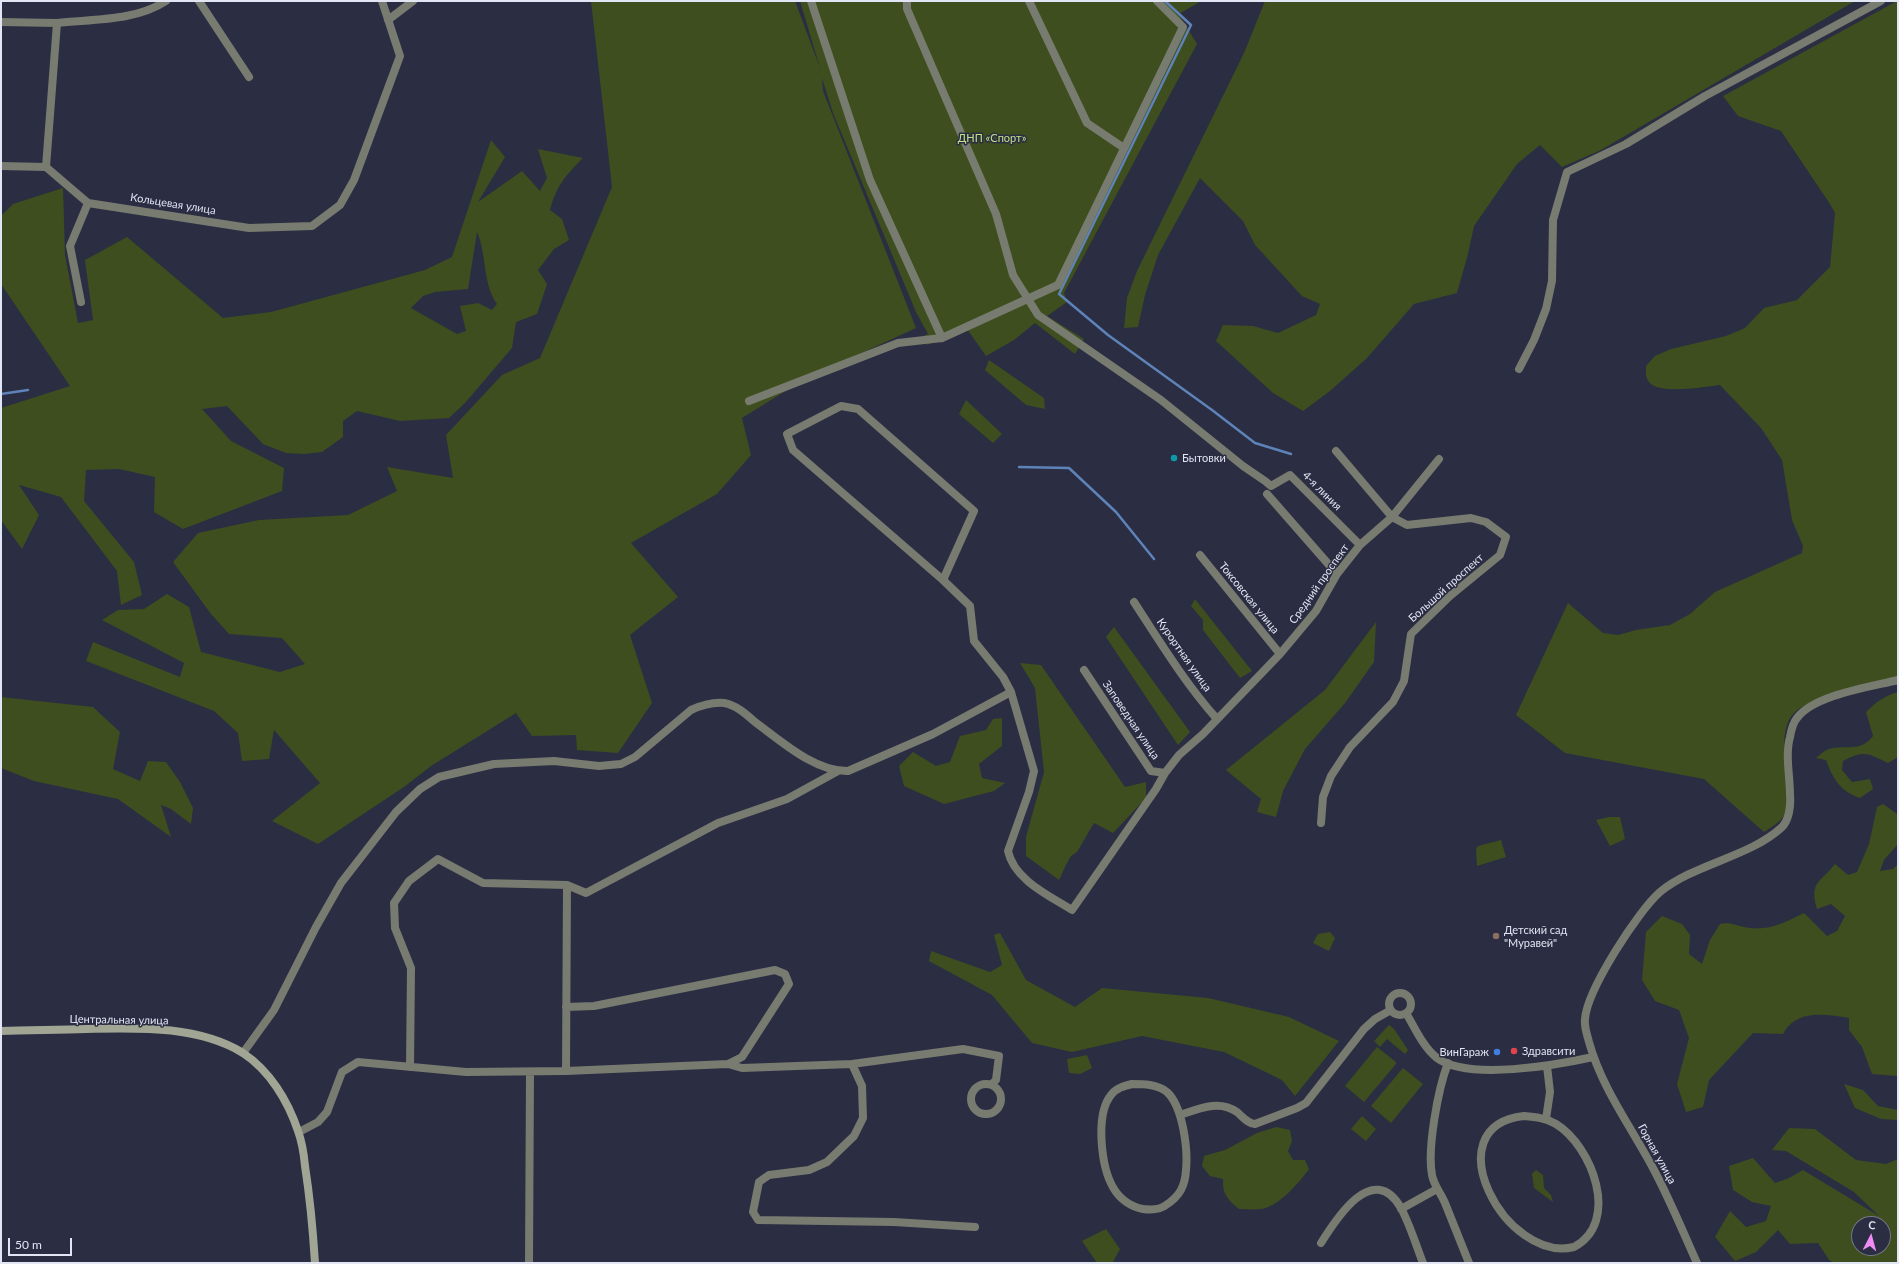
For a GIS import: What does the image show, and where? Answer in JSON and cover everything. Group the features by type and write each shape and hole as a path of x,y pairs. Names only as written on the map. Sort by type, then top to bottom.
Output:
{"street":[{"path":"1,22 57,23 128,15 154,9 166,1"},
{"path":"199,1 249,77"},
{"name":"Кольцевая улица","path":"88,203 250,228 312,226 340,205 354,180 400,56 382,1"},
{"path":"388,20 413,1"},
{"path":"811,1 870,180 942,338"},
{"path":"907,1 907,9 996,214 1013,275 1027,298"},
{"path":"1028,1 1087,123 1124,148"},
{"path":"749,401 898,343 942,338 1058,285 1183,27 1157,1"},
{"path":"1519,369 1534,340 1546,309 1552,281 1553,220 1567,172 1626,144 1705,96 1881,1"},
{"path":"46,167 57,23"},
{"path":"1,166 46,167 88,203 70,246 81,302"},
{"name":"4-я линия","path":"1027,298 1038,315 1161,400 1243,466 1271,486 1290,475 1360,545"},
{"path":"243,1053 274,1010 316,927 341,883 396,812 420,789 439,777 494,764 526,761 554,761 600,766 621,764 635,757 691,710 701,705 714,703 725,704 738,708 798,754 838,771 848,771 933,734 1011,692 1003,677 974,640 970,606 943,580 793,450 787,434 841,406 858,409 974,511 943,580"},
{"path":"1336,451 1392,517"},
{"name":"Средний проспект","path":"1011,692 1034,771 1029,792 1008,852 1010,860 1027,880 1072,910 1156,789 1165,773 1179,755 1217,719 1280,654 1316,611 1338,574 1360,545 1392,517 1439,459"},
{"path":"1267,494 1338,574"},
{"name":"Большой проспект","path":"1321,824 1323,797 1331,776 1350,747 1393,702 1404,681 1411,634 1450,596 1500,555 1506,537 1486,522 1471,518 1407,525 1392,517"},
{"name":"Токсовская улица","path":"1200,555 1280,654"},
{"name":"Курортная улица","path":"1134,602 1176,666 1217,719"},
{"name":"Заповедная улица","path":"1084,670 1152,771 1165,773"},
{"name":"Горная улица","path":"1697,1263 1664,1188 1617,1106 1593,1057 1585,1019 1588,1005 1598,981 1621,944 1654,898 1676,881 1761,842 1782,827 1787,818 1790,802 1788,752 1789,738 1797,718 1816,703 1832,697 1898,680"},
{"path":"410,1067 411,968 395,928 394,902 409,881 438,860 483,883 567,885 586,892 718,823 787,799 838,771"},
{"path":"566,1071 567,885"},
{"path":"566,1007 594,1006 775,970 786,974 788,984 742,1057 728,1064"},
{"path":"1401,994 1407,996 1410,1002 1410,1008 1406,1013 1396,1014 1390,1010 1390,1000 1395,995 1401,994"},
{"path":"1180,1115 1218,1105 1235,1111 1248,1122 1255,1124 1298,1108 1313,1095 1364,1029 1375,1019 1390,1010"},
{"path":"1406,1013 1429,1050 1438,1058 1448,1063 1477,1069 1509,1069 1547,1066 1593,1057"},
{"name":"Центральная улица","path":"1,1031 122,1029 166,1031 196,1035 217,1041 243,1053 259,1066 276,1085 288,1104 299,1132 307,1177 315,1263"},
{"path":"299,1132 318,1122 327,1112 342,1072 358,1062 466,1072 566,1071 728,1064 742,1068 852,1064 963,1049 999,1056 996,1080 992,1084"},
{"path":"1448,1063 1441,1084 1431,1146 1432,1174 1469,1263"},
{"path":"852,1064 862,1086 863,1118 854,1136 827,1162 809,1170 769,1175 759,1182 753,1212 758,1220 894,1222 975,1227"},
{"path":"1546,1119 1550,1092 1547,1066"},
{"path":"530,1072 530,1263"},
{"path":"1132,1084 1158,1087 1172,1098 1180,1115 1187,1166 1184,1186 1180,1194 1164,1206 1156,1209 1143,1209 1128,1204 1114,1190 1109,1180 1103,1157 1102,1125 1106,1104 1110,1096 1116,1090 1132,1084"},
{"path":"1524,1116 1546,1119 1557,1124 1574,1141 1591,1169 1598,1190 1598,1211 1593,1229 1580,1244 1563,1251 1554,1252 1533,1248 1513,1235 1495,1212 1485,1188 1480,1162 1482,1149 1486,1138 1501,1121 1511,1117 1524,1116"},
{"path":"1401,1209 1437,1189"},
{"path":"1321,1243 1344,1209 1357,1197 1365,1192 1374,1190 1382,1191 1389,1195 1401,1209 1423,1263"}],"green space":[{"name":"ДНП «Спорт»","path":"591,1 795,1 820,68 800,1 1164,1 1169,5 1165,1 1201,1 1179,14 1178,13 1197,44 1064,293 1067,302 1047,316 1084,339 1075,354 1035,323 1014,340 986,356 967,329 927,345 923,336 928,334 916,312 833,113 822,78 823,91 916,328 805,379 742,418 751,455 717,494 631,543 678,597 630,635 652,703 618,753 577,750 576,735 532,736 516,713 431,766 404,787 318,844 272,821 320,783 274,730 269,759 242,761 238,733 214,711 86,661 93,642 180,677 184,663 102,620 118,610 144,609 167,594 189,607 201,652 280,672 305,664 282,638 229,634 211,614 173,562 198,533 259,520 348,515 397,491 387,467 453,478 446,435 502,375 540,358 612,187"},
{"path":"1265,1 1855,1 1601,150 1562,167 1540,145 1517,164 1474,226 1457,293 1414,304 1367,358 1330,391 1303,411 1273,393 1216,341 1223,325 1253,326 1278,333 1316,315 1320,304 1302,296 1255,245 1243,221 1200,178 1158,255 1145,295 1138,327 1124,328 1127,298 1137,271 1244,53"},
{"path":"1897,1 1898,678 1828,696 1802,707 1794,713 1788,723 1785,736 1784,751 1788,795 1787,807 1783,817 1764,832 1704,779 1565,753 1516,715 1568,603 1603,633 1618,635 1636,630 1670,625 1690,614 1715,592 1802,553 1803,546 1792,520 1782,460 1761,428 1720,385 1684,389 1665,389 1657,387 1651,384 1648,380 1646,375 1646,366 1655,356 1671,349 1726,336 1745,328 1764,308 1797,300 1830,267 1835,213 1830,204 1781,131 1738,116 1723,96"},
{"path":"491,140 505,157 478,202 522,171 540,191 547,178 538,149 583,158 562,181 552,202 550,210 562,219 569,240 554,249 538,270 547,284 537,314 516,322 512,348 465,403 449,418 400,421 357,411 343,421 343,437 322,452 304,454 286,453 263,444 227,406 202,409 231,441 284,468 282,491 183,529 154,512 155,477 119,469 86,470 84,501 134,562 142,595 121,605 117,571 61,497 19,485 39,515 22,549 1,520 1,408 70,386 1,284 1,216 13,204 63,188 65,255 78,323 93,320 85,260 127,237 223,318 271,312 425,270 452,257","holes":["477,232 489,287 497,304 492,310 478,303 460,306 466,331 457,334 411,308 423,296 435,292 468,289"]},
{"path":"989,360 1044,398 1045,409 1026,405 985,370"},
{"path":"966,400 1002,434 993,443 959,414"},
{"path":"1195,599 1252,671 1240,678 1203,630 1203,620 1191,606"},
{"path":"1376,622 1374,662 1345,703 1305,749 1283,791 1276,817 1257,812 1261,799 1226,770 1325,690"},
{"path":"1114,627 1190,732 1178,745 1106,637"},
{"path":"1020,663 1041,665 1125,787 1146,782 1146,798 1113,833 1094,823 1077,852 1071,856 1059,880 1026,856 1026,837 1044,772 1035,688"},
{"path":"1898,692 1898,757 1888,763 1870,755 1861,754 1843,761 1842,770 1852,782 1870,779 1873,789 1860,798 1847,792 1838,784 1831,773 1826,760 1816,758 1824,751 1829,749 1858,746 1868,741 1873,736 1866,712 1873,705 1888,695"},
{"path":"1,697 93,707 120,732 113,769 140,781 148,761 166,762 180,782 193,808 191,824 171,809 161,805 171,837 118,799 34,781 1,768"},
{"path":"1002,718 1002,746 979,764 982,778 1005,783 994,791 944,804 904,786 899,766 913,752 936,766 950,762 960,736 986,730 993,719"},
{"path":"1883,804 1896,813 1898,817 1898,844 1884,860 1880,871 1893,869 1898,864 1898,1076 1872,1074 1862,1047 1849,1030 1849,1018 1830,1015 1812,1015 1795,1020 1783,1034 1753,1033 1709,1080 1703,1107 1686,1112 1677,1084 1689,1038 1679,1010 1655,1001 1642,980 1646,932 1662,916 1682,924 1690,935 1689,954 1702,964 1710,940 1720,924 1724,923 1752,928 1768,927 1775,926 1804,913 1827,936 1837,931 1845,916 1831,904 1817,909 1814,893 1815,888 1835,864 1848,875 1857,872 1869,844 1877,807"},
{"path":"1609,817 1620,817 1625,839 1610,846 1596,820"},
{"path":"1501,840 1506,857 1477,866 1476,849 1478,846"},
{"path":"1330,932 1335,938 1329,951 1313,943 1318,934"},
{"path":"1000,933 1026,980 1075,1007 1102,988 1208,998 1289,1017 1339,1041 1295,1096 1282,1080 1224,1052 1142,1036 1072,1052 1032,1043 992,995 929,961 931,951 990,972 1002,965 994,935"},
{"path":"1389,1025 1394,1029 1408,1050 1405,1054 1387,1039 1380,1047 1374,1041"},
{"path":"1377,1047 1396,1062 1396,1064 1364,1102 1345,1086"},
{"path":"1087,1055 1092,1068 1080,1074 1069,1073 1067,1059"},
{"path":"1403,1068 1423,1084 1391,1123 1371,1106"},
{"path":"1844,1084 1863,1090 1878,1106 1898,1110 1898,1120 1881,1119 1855,1108"},
{"path":"1362,1116 1376,1129 1366,1141 1351,1129"},
{"path":"1276,1127 1290,1130 1292,1141 1288,1151 1293,1160 1305,1160 1309,1169 1288,1194 1274,1204 1261,1209 1239,1209 1226,1196 1223,1179 1210,1176 1202,1166 1204,1156 1225,1150 1257,1133"},
{"path":"1789,1128 1815,1129 1856,1160 1886,1164 1898,1159 1898,1263 1835,1263 1829,1260 1818,1243 1790,1244 1778,1230 1756,1252 1735,1261 1715,1237 1730,1211 1746,1227 1766,1221 1771,1206 1752,1202 1733,1190 1729,1166 1753,1158 1775,1183 1789,1178 1803,1170 1879,1216 1854,1192 1786,1151 1772,1150"},
{"path":"1536,1170 1543,1175 1544,1188 1551,1195 1553,1202 1534,1188 1532,1174"},
{"path":"1106,1229 1120,1249 1113,1262 1097,1263 1082,1241"}],"waterway":[{"path":"1165,1 1191,25 1059,294 1108,335 1255,443 1291,454"},
{"path":"1,394 28,390"},
{"path":"1019,467 1069,468 1116,512 1154,559"}],"place":[{"name":"Бытовки","path":"1174,458"},
{"name":"Детский сад \"Муравей\"","path":"1496,936"},
{"name":"Здравсити","path":"1514,1051"},
{"name":"ВинГараж","path":"1497,1052"}]}
